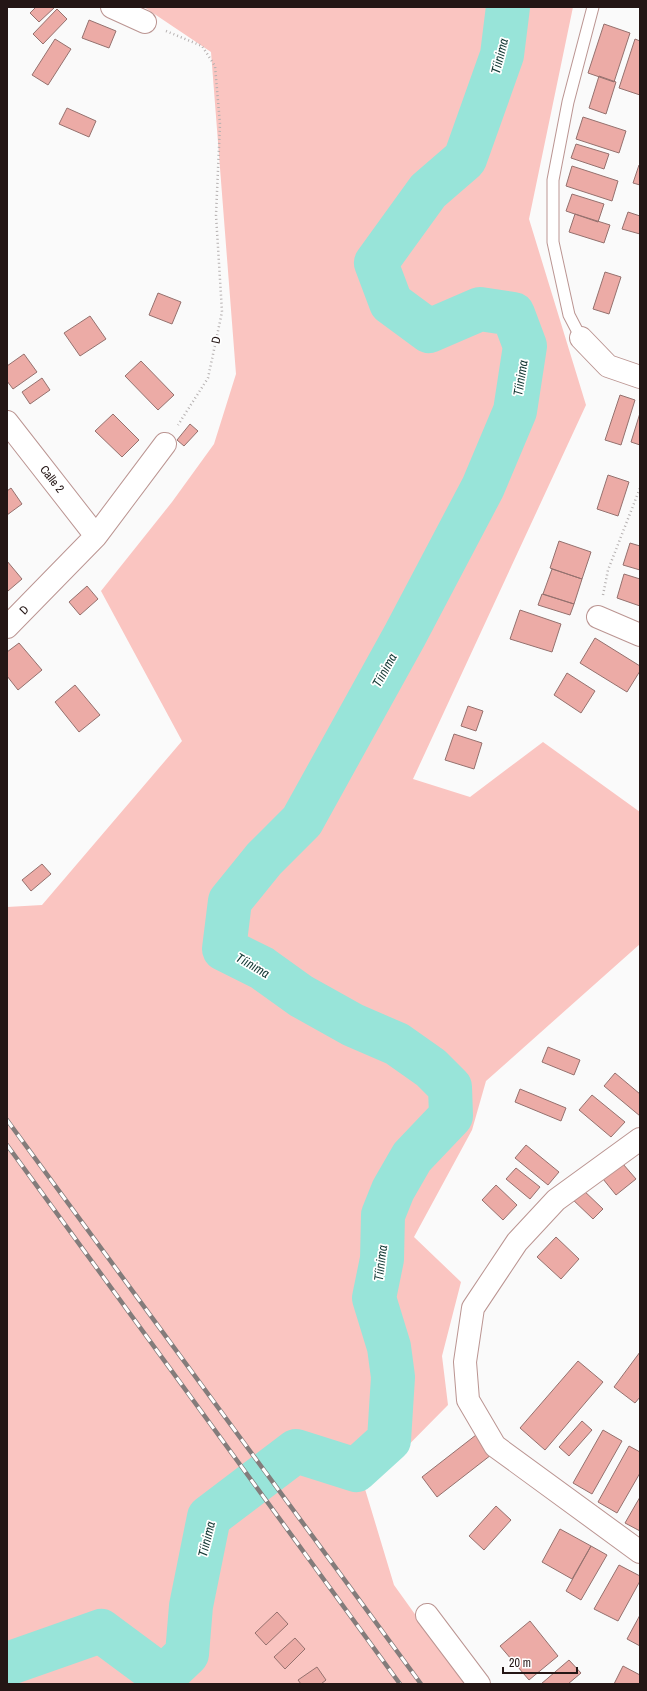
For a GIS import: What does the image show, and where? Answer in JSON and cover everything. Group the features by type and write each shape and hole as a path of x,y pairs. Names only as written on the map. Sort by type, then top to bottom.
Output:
{"street":[{"path":"112,7 145,22"},
{"path":"581,338 608,366 640,377"},
{"name":"Calle 2","path":"7,422 96,536"},
{"name":"D","path":"7,627 96,536 166,444"},
{"path":"598,617 640,635"},
{"path":"640,1139 556,1200 516,1242 473,1308 465,1362 468,1400 495,1446 640,1552"},
{"path":"427,1615 479,1684"}],"lane":[{"path":"581,338 569,315 553,242 553,180 568,102 593,7"}],"path":[{"name":"D","path":"145,22 202,46 215,66 220,124 216,214 222,312 208,378 166,444"},
{"path":"598,617 608,570 640,488"}],"shaded area":[{"path":"144,7 573,7 529,219 586,405 413,779 470,797 543,742 640,812 640,944 486,1081 472,1130 414,1237 461,1282 442,1356 448,1405 365,1489 394,1585 465,1684 7,1684 7,907 42,905 182,741 101,591 172,502 214,444 236,374 211,52"}],"building":[{"path":"36,7 55,7 39,22 30,13"},
{"path":"57,9 67,19 43,44 33,34"},
{"path":"89,20 116,31 109,48 82,38"},
{"path":"604,24 630,33 614,82 588,73"},
{"path":"55,39 71,49 48,85 32,75"},
{"path":"635,39 640,41 640,95 619,88"},
{"path":"599,76 616,82 606,114 589,108"},
{"path":"67,108 96,121 89,137 59,124"},
{"path":"583,117 626,131 619,153 576,139"},
{"path":"576,144 609,154 604,169 571,158"},
{"path":"639,165 640,166 640,185 633,183"},
{"path":"572,166 618,181 612,201 566,186"},
{"path":"572,194 604,204 598,222 566,211"},
{"path":"628,212 640,216 640,234 622,229"},
{"path":"575,214 610,225 604,243 569,232"},
{"path":"605,272 621,277 609,314 593,309"},
{"path":"158,293 181,302 172,324 149,315"},
{"path":"90,316 106,339 80,356 64,333"},
{"path":"24,354 37,372 13,389 7,381 7,366"},
{"path":"141,361 174,395 158,410 125,376"},
{"path":"42,378 50,390 30,404 22,392"},
{"path":"620,395 635,400 621,445 605,440"},
{"path":"640,413 640,445 631,442"},
{"path":"113,414 139,440 122,457 95,431"},
{"path":"190,424 198,431 184,446 177,440"},
{"path":"608,475 629,482 618,516 597,509"},
{"path":"11,488 22,504 7,515 7,491"},
{"path":"559,541 591,552 582,579 550,568"},
{"path":"630,543 640,546 640,570 623,565"},
{"path":"7,561 22,579 8,591 7,590"},
{"path":"552,569 582,579 574,604 543,594"},
{"path":"624,574 640,579 640,606 617,598"},
{"path":"87,586 98,599 80,615 69,602"},
{"path":"542,594 574,604 570,615 538,605"},
{"path":"520,610 561,624 552,652 510,639"},
{"path":"595,638 640,666 640,671 627,692 580,663"},
{"path":"19,643 42,670 18,690 7,676 7,652"},
{"path":"567,673 595,691 581,713 554,695"},
{"path":"75,685 100,715 79,732 55,702"},
{"path":"468,706 483,711 476,731 461,726"},
{"path":"454,734 482,743 474,769 445,760"},
{"path":"42,864 51,874 31,891 22,880"},
{"path":"548,1047 580,1060 574,1075 542,1062"},
{"path":"615,1073 640,1094 640,1116 604,1086"},
{"path":"520,1089 566,1108 561,1121 515,1102"},
{"path":"592,1095 625,1122 611,1137 579,1110"},
{"path":"526,1145 559,1172 548,1185 515,1158"},
{"path":"623,1164 636,1179 616,1195 603,1179"},
{"path":"516,1168 540,1187 530,1199 506,1179"},
{"path":"496,1185 517,1205 503,1220 482,1200"},
{"path":"580,1187 603,1209 593,1219 570,1197"},
{"path":"556,1237 579,1259 561,1279 537,1257"},
{"path":"640,1352 640,1397 635,1403 614,1387"},
{"path":"578,1361 603,1382 545,1450 520,1428"},
{"path":"582,1421 592,1430 569,1456 559,1447"},
{"path":"603,1430 622,1441 592,1494 573,1483"},
{"path":"476,1435 491,1455 437,1497 422,1477"},
{"path":"629,1446 640,1452 640,1473 617,1513 598,1502"},
{"path":"640,1497 640,1531 625,1523"},
{"path":"496,1506 511,1520 484,1550 469,1536"},
{"path":"560,1529 591,1546 572,1579 542,1562"},
{"path":"591,1546 607,1555 581,1600 566,1591"},
{"path":"619,1565 640,1576 640,1581 618,1621 594,1609"},
{"path":"277,1612 288,1624 266,1645 255,1633"},
{"path":"640,1615 640,1646 627,1639"},
{"path":"530,1621 558,1656 529,1680 500,1646"},
{"path":"295,1638 305,1649 285,1669 274,1657"},
{"path":"569,1660 581,1673 568,1684 541,1684"},
{"path":"623,1666 640,1675 640,1684 614,1684"},
{"path":"317,1667 326,1680 321,1684 301,1684 298,1680"}],"waterway":[{"name":"Tíinima","path":"7,1664 101,1631 163,1677 187,1654 191,1606 209,1517 296,1451 356,1470 389,1440 393,1377 389,1347 374,1298 382,1259 383,1215 393,1190 412,1157 451,1116 450,1087 431,1068 397,1044 353,1025 301,996 262,968 224,949 230,901 264,859 302,821 405,635 483,487 515,411 525,346 513,314 480,309 429,331 391,303 376,263 428,191 465,159 502,55 508,7"}],"railway":[{"path":"7,1120 421,1684"},
{"path":"7,1145 400,1684"}]}
